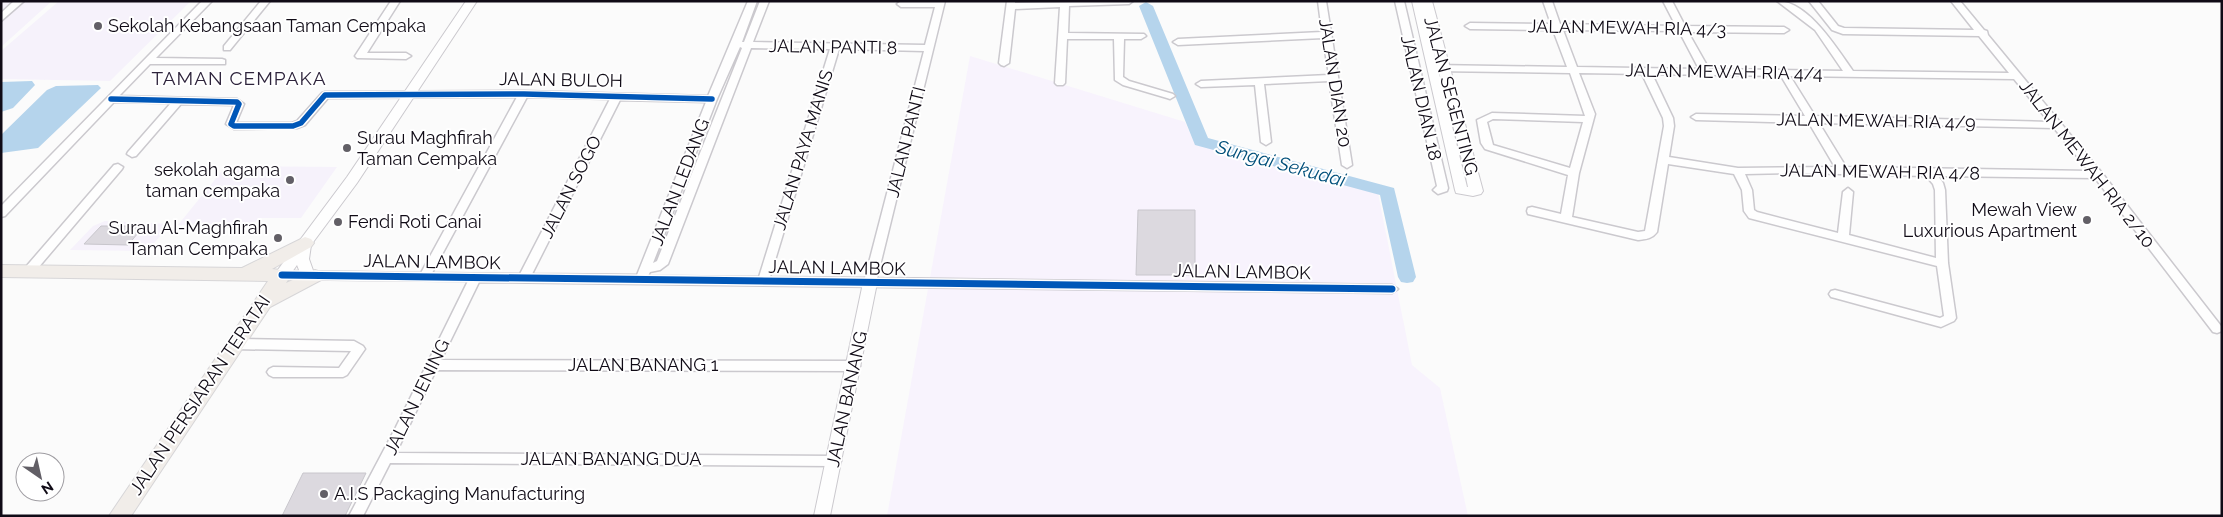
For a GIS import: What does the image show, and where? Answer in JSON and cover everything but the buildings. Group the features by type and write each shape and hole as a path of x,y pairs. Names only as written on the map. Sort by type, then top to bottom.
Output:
{"main road":[{"path":"242,275 286,255 305,243"},
{"path":"1,271 282,275"},
{"path":"242,275 256,294 258,309 311,276"},
{"name":"JALAN PERSIARAN TERATAI","path":"119,516 282,275"}],"street":[{"path":"1,18 20,1"},
{"path":"1,213 201,6 208,1"},
{"path":"227,48 266,1"},
{"path":"396,1 360,56 406,56"},
{"path":"282,275 352,180 472,1"},
{"name":"JALAN LEDANG","path":"641,280 712,99 753,1"},
{"path":"646,268 662,264 765,1"},
{"path":"1004,63 1011,4 1129,1"},
{"name":"JALAN DIAN 20","path":"1322,1 1347,165"},
{"name":"JALAN DIAN 18","path":"1399,1 1443,188 1438,190"},
{"name":"JALAN SEGENTING","path":"1417,1 1431,68 1461,190 1476,191 1426,1"},
{"path":"1546,1 1590,114 1574,174 1566,218"},
{"path":"1667,1 1706,72"},
{"path":"1781,1 1818,28 1850,74"},
{"path":"1813,1 1835,28 1843,31 1984,33"},
{"name":"JALAN MEWAH RIA 2/10","path":"1955,1 1984,33 2098,175 2217,329"},
{"path":"901,4 940,2"},
{"name":"JALAN PANTI","path":"870,283 940,2"},
{"path":"1060,83 1065,4"},
{"name":"JALAN MEWAH RIA 4/3","path":"1470,26 1784,30"},
{"path":"1178,42 1327,35"},
{"path":"1063,36 1141,36"},
{"path":"1119,36 1118,78 1126,83 1170,96"},
{"name":"JALAN PANTI 8","path":"736,45 930,48"},
{"name":"JALAN PAYA MANIS","path":"763,282 835,47"},
{"path":"148,61 222,62"},
{"name":"JALAN MEWAH RIA 4/4","path":"1431,68 2018,76"},
{"path":"1532,211 1638,236 1648,236 1651,232 1669,126 1668,118 1646,71"},
{"path":"1784,73 1842,170"},
{"path":"1201,84 1334,78"},
{"path":"1259,82 1266,142"},
{"name":"JALAN BULOH","path":"424,277 524,94"},
{"name":"JALAN BULOH","path":"179,100 237,102 239,104 231,124 234,126 293,126 301,123 325,95 524,94 712,99"},
{"name":"JALAN SOGO","path":"524,278 617,96"},
{"path":"111,99 179,100"},
{"path":"132,154 179,100"},
{"path":"1574,174 1490,147 1486,143 1482,120 1492,116 1589,120"},
{"name":"JALAN MEWAH RIA 4/9","path":"1696,117 2057,125"},
{"name":"JALAN MEWAH RIA 4/8","path":"1663,160 1738,171 1842,170 2098,175"},
{"path":"28,272 118,167"},
{"path":"1738,171 1747,190 1749,211 1753,215 1942,262"},
{"path":"1835,294 1941,323 1950,318 1942,262 1940,190 1938,183 1929,172"},
{"path":"1843,237 1848,192"},
{"path":"305,243 302,259 311,276"},
{"name":"JALAN LAMBOK","path":"282,275 1392,289"},
{"name":"JALAN JENING","path":"356,516 388,458 431,365 476,278"},
{"name":"JALAN BANANG","path":"822,516 870,283"},
{"path":"234,344 354,346 359,349 343,372 274,372"},
{"name":"JALAN BANANG 1","path":"431,365 854,366"},
{"name":"JALAN BANANG DUA","path":"388,458 834,461"}],"shaded area":[{"path":"1,1 52,1 1,47"},
{"name":"Sekolah Kebangsaan Taman Cempaka","path":"59,1 191,1 110,81 1,79 1,51"},
{"path":"970,56 1185,122 1194,142 1378,193 1412,365 1440,388 1468,516 887,516"},
{"path":"226,166 337,167 301,218 259,218 254,223 178,225"},
{"path":"105,221 171,224 147,251 70,250 93,226"}],"water":[{"path":"32,81 35,85 13,108 1,112 1,82"},
{"path":"98,85 101,88 38,148 1,153 1,135 47,90 56,86"}],"waterway":[{"name":"Sungai Sekudai","path":"1146,6 1201,141 1388,192 1407,277"}],"cycle path":[{"path":"111,99 237,102 239,104 231,124 234,126 293,126 301,123 325,95 524,94 712,99"},
{"path":"282,275 1392,289"}],"place":[{"name":"Sekolah Kebangsaan Taman Cempaka","path":"98,26"},
{"name":"Surau Maghfirah Taman Cempaka","path":"347,148"},
{"name":"sekolah agama taman cempaka","path":"290,180"},
{"name":"Mewah View Luxurious Apartment","path":"2087,220"},
{"name":"Fendi Roti Canai","path":"338,222"},
{"name":"Surau Al-Maghfirah Taman Cempaka","path":"278,238"},
{"name":"A.I.S Packaging Manufacturing","path":"324,494"}],"district":[{"name":"TAMAN CEMPAKA","path":"239,78"}]}
